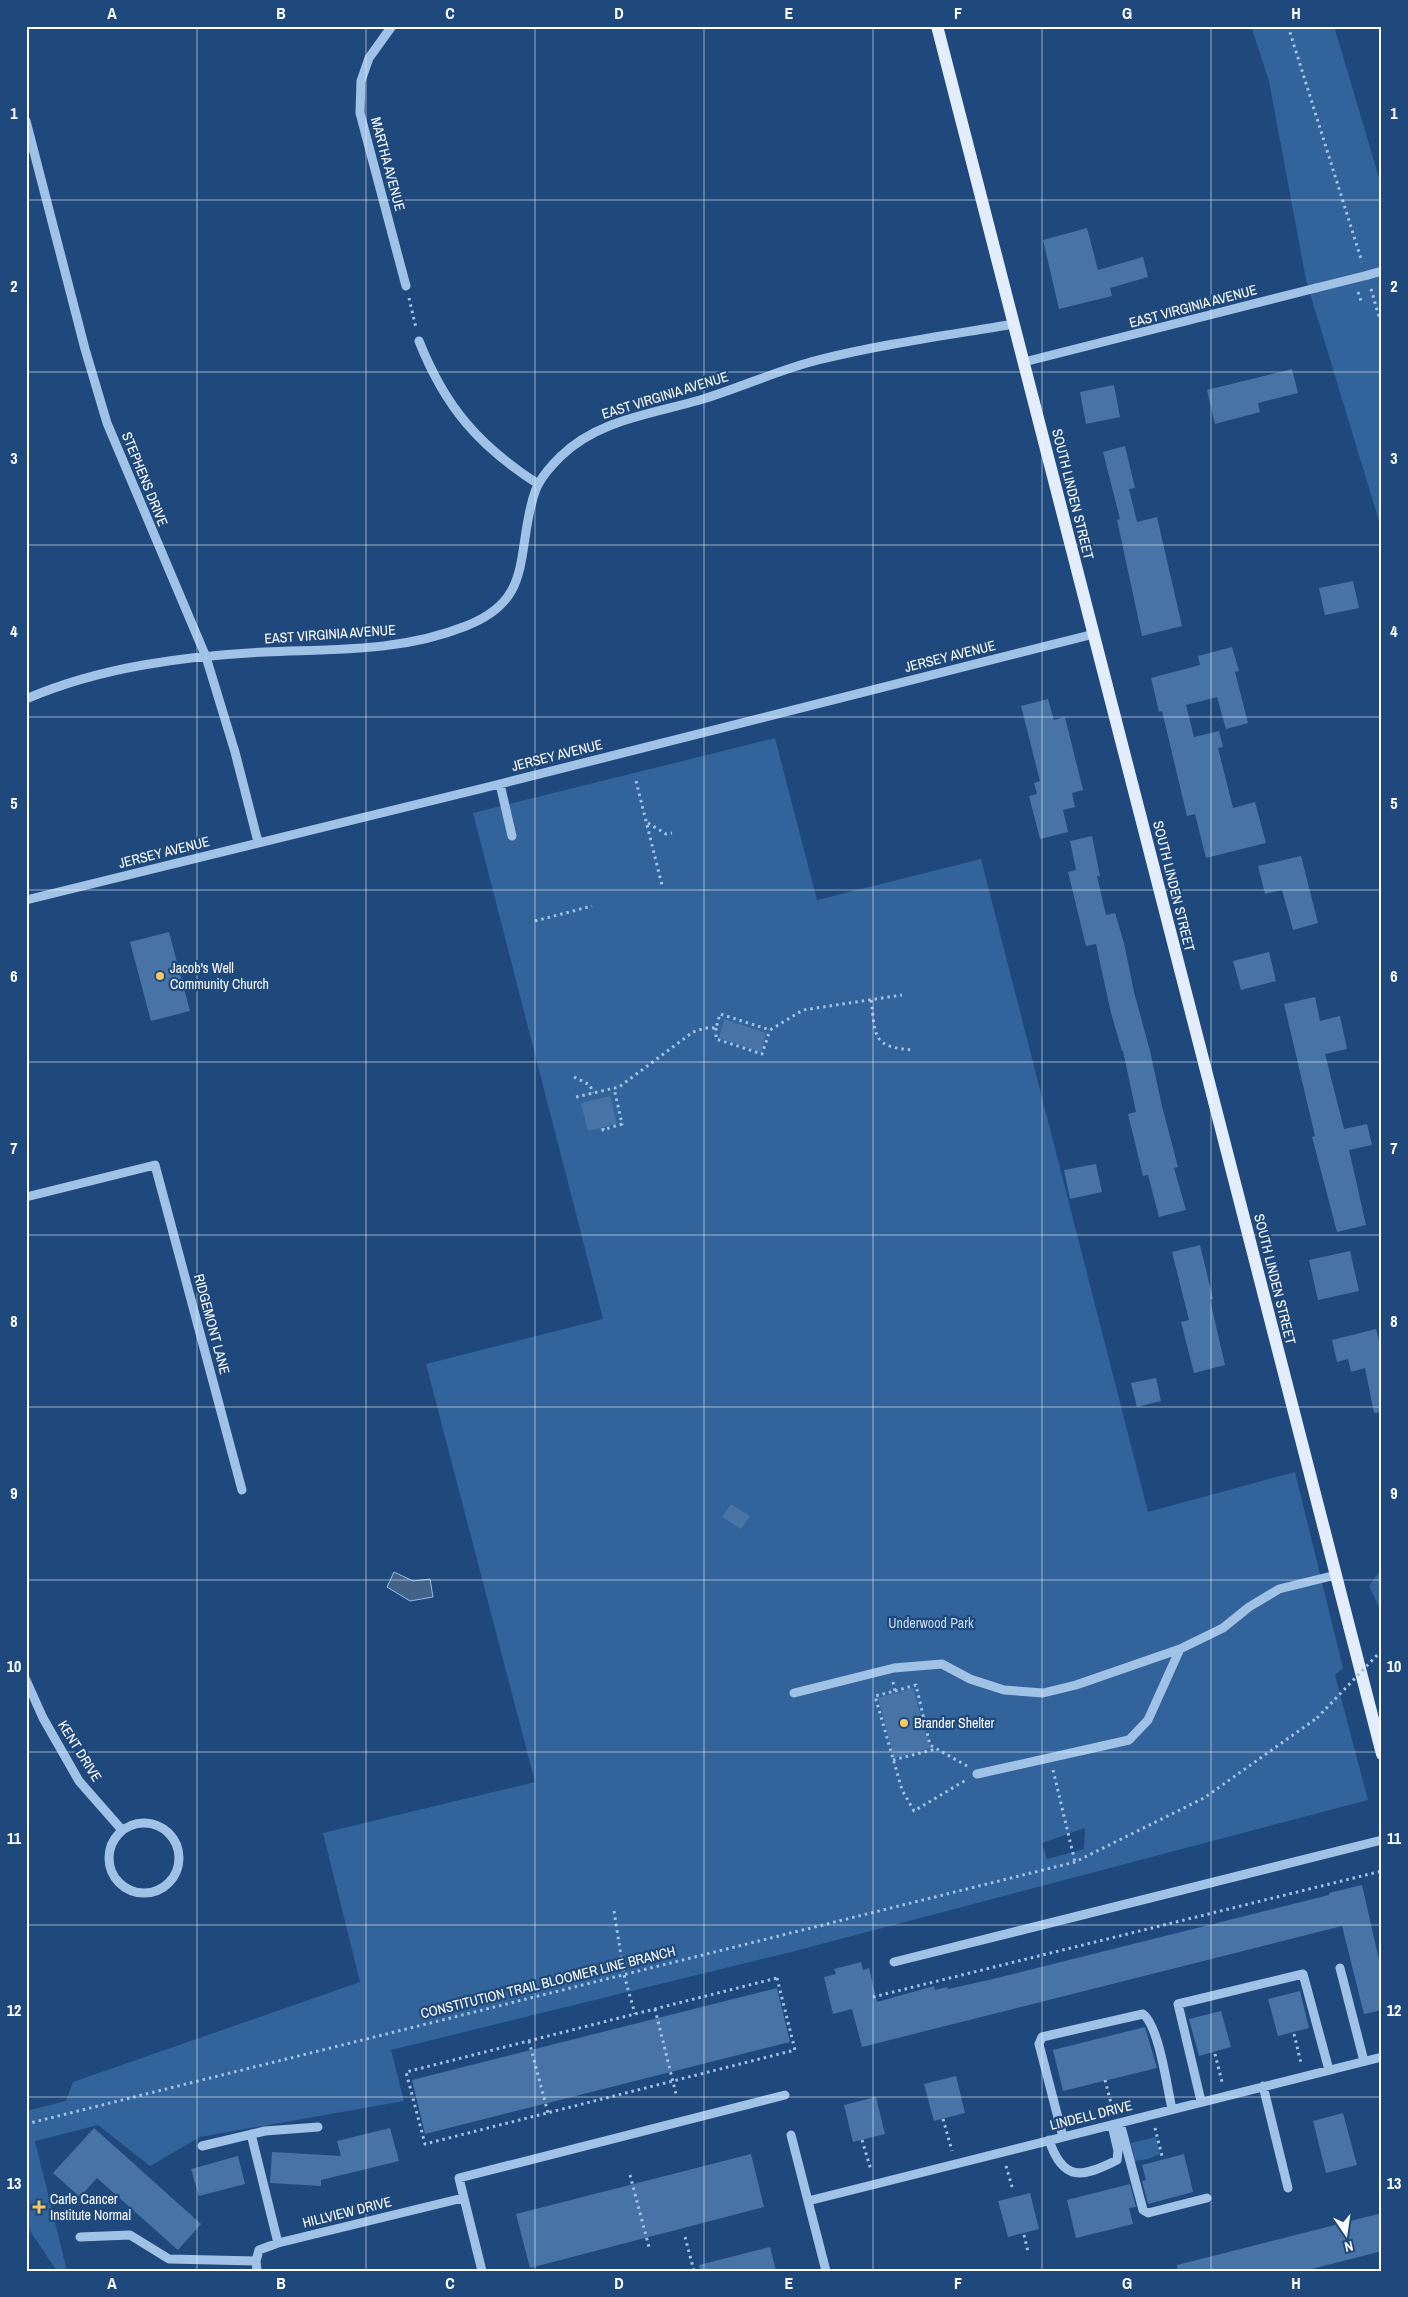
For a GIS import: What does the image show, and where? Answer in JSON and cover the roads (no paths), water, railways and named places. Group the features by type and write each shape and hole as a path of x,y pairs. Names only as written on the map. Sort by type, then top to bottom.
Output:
{"main road":[{"name":"SOUTH LINDEN STREET","path":"937,26 1382,1754"}],"street":[{"name":"MARTHA AVENUE","path":"392,26 370,58 361,81 360,113 406,286"},
{"name":"STEPHENS DRIVE","path":"26,121 84,349 107,423 206,657 235,752 258,842"},
{"name":"EAST VIRGINIA AVENUE","path":"1024,362 1382,271"},
{"name":"EAST VIRGINIA AVENUE","path":"26,699 104,673 159,663 264,652 373,648 408,643 469,625 502,605 513,591 523,564 528,520 538,484 558,458 577,441 600,428 727,392 788,368 816,360 863,349 1014,324"},
{"path":"419,341 442,391 458,415 508,465 538,484"},
{"name":"JERSEY AVENUE","path":"26,900 500,784 1094,634"},
{"path":"500,784 512,836"},
{"name":"RIDGEMONT LANE","path":"26,1197 155,1165 242,1490"},
{"path":"794,1692 890,1670 942,1664 970,1679 1004,1690 1043,1693 1084,1683 1180,1649 1223,1628 1249,1607 1279,1590 1336,1575"},
{"path":"978,1774 1129,1740 1138,1733 1148,1720 1180,1649"},
{"name":"KENT DRIVE","path":"26,1680 43,1718 79,1781 122,1830"},
{"path":"154,1823 164,1828 172,1836 178,1845 180,1856 176,1872 166,1886 155,1892 142,1893 130,1891 116,1879 108,1862 109,1850 114,1839 122,1830 132,1824 154,1823"},
{"path":"894,1962 1382,1840"},
{"path":"1340,1968 1364,2061"},
{"path":"1201,2101 1178,2004 1303,1974 1329,2070"},
{"path":"1063,2137 1039,2044 1042,2038 1142,2014 1148,2018 1155,2036 1172,2109"},
{"name":"LINDELL DRIVE","path":"808,2201 1382,2057"},
{"path":"1263,2086 1288,2188"},
{"path":"482,2271 459,2178 785,2095"},
{"path":"1049,2140 1057,2162 1067,2171 1083,2173 1102,2168 1117,2160 1116,2124"},
{"path":"1116,2124 1143,2210 1148,2213 1207,2198"},
{"path":"202,2146 264,2131 318,2127"},
{"path":"251,2134 278,2243"},
{"path":"791,2135 826,2271"},
{"name":"HILLVIEW DRIVE","path":"256,2261 260,2250 278,2243 464,2198"},
{"path":"80,2237 130,2235 169,2259 256,2261 257,2271"}],"place":[{"name":"Jacob's Well Community Church","path":"160,976"},
{"name":"Brander Shelter","path":"904,1723"},
{"name":"Carle Cancer Institute Normal","path":"39,2207"}],"park label":[{"name":"Underwood Park","path":"931,1623"}]}
